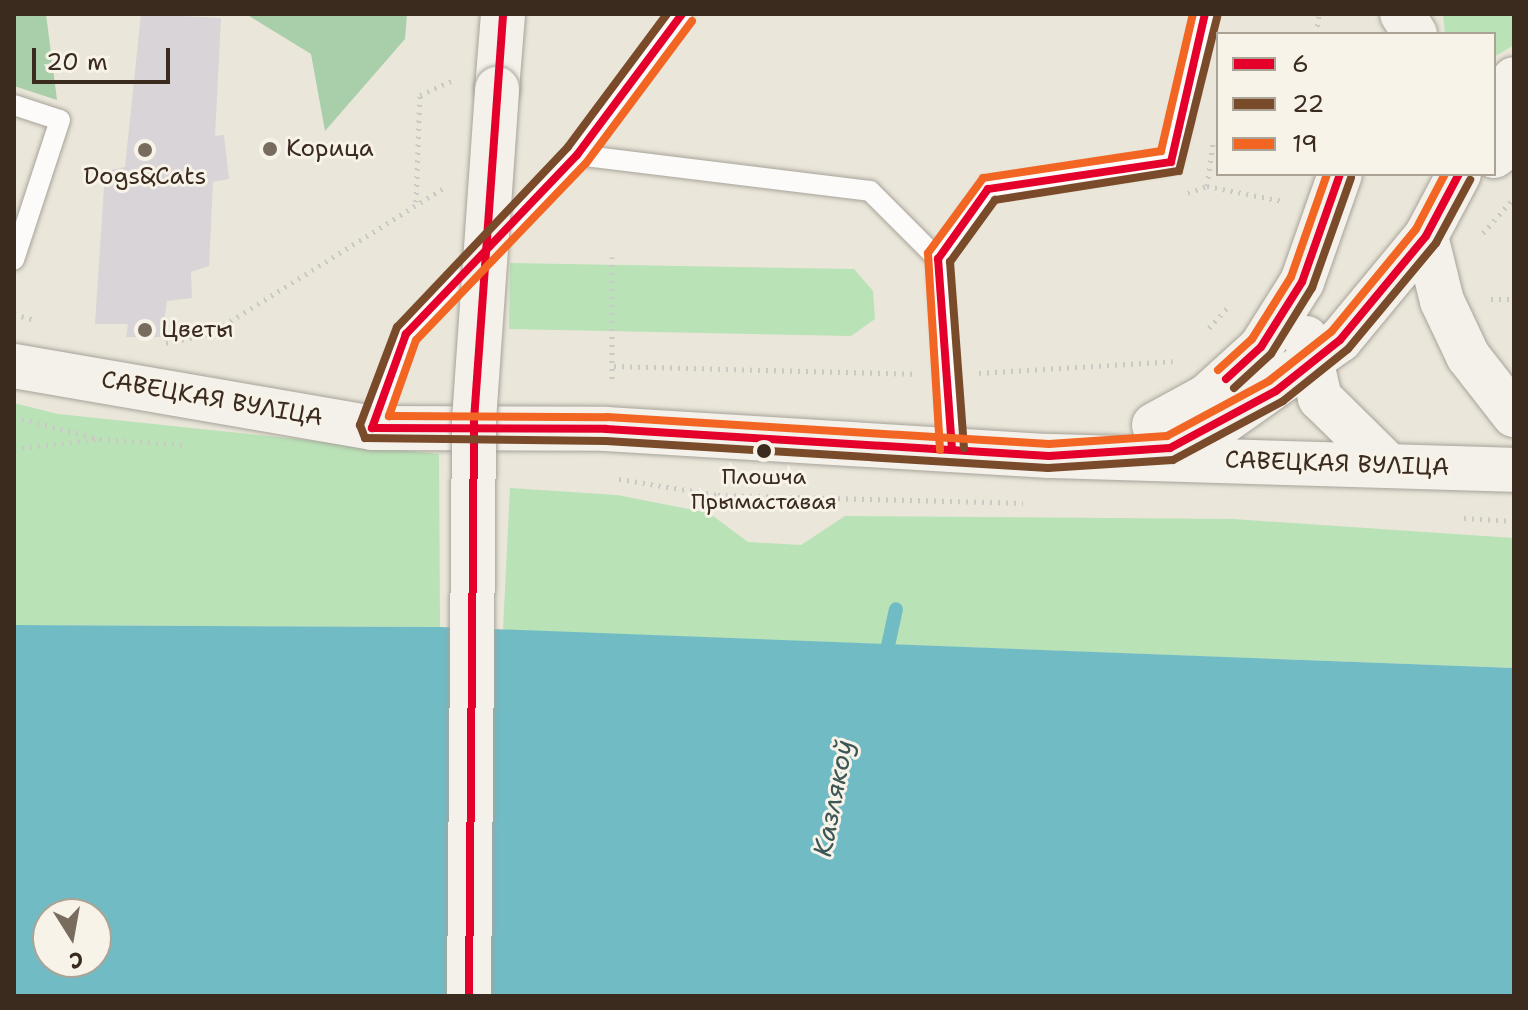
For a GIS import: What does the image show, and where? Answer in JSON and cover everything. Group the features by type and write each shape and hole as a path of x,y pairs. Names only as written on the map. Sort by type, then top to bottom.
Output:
{"main road":[{"path":"469,996 480,83 503,14"},
{"path":"1402,14 1414,32"},
{"path":"1496,111 1514,79"},
{"path":"1496,154 1514,141"},
{"path":"1049,456 1138,434 1207,396 1261,347 1302,282 1339,176"},
{"path":"1049,456 1170,448 1276,391 1340,340 1426,236 1459,179"},
{"path":"1426,236 1442,301 1468,356 1514,415"},
{"path":"1302,282 1311,362 1320,398 1388,465"},
{"name":"САВЕЦКАЯ ВУЛІЦА","path":"14,366 372,428 606,429 1049,456 1514,470"}],"lane":[{"path":"372,428 406,334 577,155 682,14"},
{"path":"952,449 938,259 988,189 1171,162 1205,14"},
{"path":"14,105 60,120 14,260"},
{"path":"577,155 870,191 938,259"}],"path":[{"path":"153,346 210,334 416,203 420,95 480,83"},
{"path":"1284,216 1289,188"},
{"path":"1476,241 1514,198"},
{"path":"606,429 614,366 612,257"},
{"path":"1200,338 1242,292"},
{"path":"14,314 42,322"},
{"path":"614,366 947,375 1178,361"},
{"path":"14,417 100,439 14,449"}],"green space":[{"path":"14,14 46,14 57,100 14,86"},
{"path":"246,14 407,14 405,39 325,131 311,54"},
{"path":"1443,14 1514,14 1514,45 1496,56 1496,32 1445,32"},
{"path":"510,263 854,269 873,291 875,319 851,336 509,329"},
{"path":"14,403 58,414 439,454 440,627 14,625"},
{"path":"510,488 617,495 709,513 748,542 801,545 845,516 1233,519 1514,538 1514,668 503,630"}],"water":[{"path":"14,625 440,627 1514,668 1514,996 14,996"}],"building":[{"path":"141,14 221,18 215,136 224,135 229,179 213,182 209,266 191,272 192,298 167,301 162,337 126,337 128,324 95,324 105,171 125,167"}],"waterway":[{"name":"Казлякоў","path":"884,664 896,609"}],"transit line":[{"name":"6","path":"469,996 474,420 503,14"},
{"name":"22","path":"667,14 568,147 397,327 360,425 365,438 606,441 1048,468 1173,460 1283,401 1348,349 1436,243 1470,180"},
{"name":"6","path":"682,14 577,155 406,334 372,428 606,429 1049,456 1170,448 1276,391 1340,340 1426,236 1458,176"},
{"name":"19","path":"940,450 928,253 983,178 1161,151 1193,14"},
{"name":"6","path":"952,449 938,259 988,189 1171,162 1205,14"},
{"name":"22","path":"964,448 950,262 995,200 1179,171 1217,17"},
{"name":"19","path":"692,21 586,163 416,340 389,416 607,417 1049,444 1167,436 1269,381 1332,331 1416,229 1444,176"},
{"name":"19","path":"1218,370 1252,339 1291,277 1326,176"},
{"name":"6","path":"1226,379 1261,347 1302,282 1339,176"},
{"name":"22","path":"1234,388 1271,354 1312,288 1351,178"}],"place":[{"name":"Корица","path":"270,149"},
{"name":"Dogs&Cats","path":"145,150"},
{"name":"Цветы","path":"145,330"},
{"name":"Плошча Прымаставая","path":"764,451"}]}
